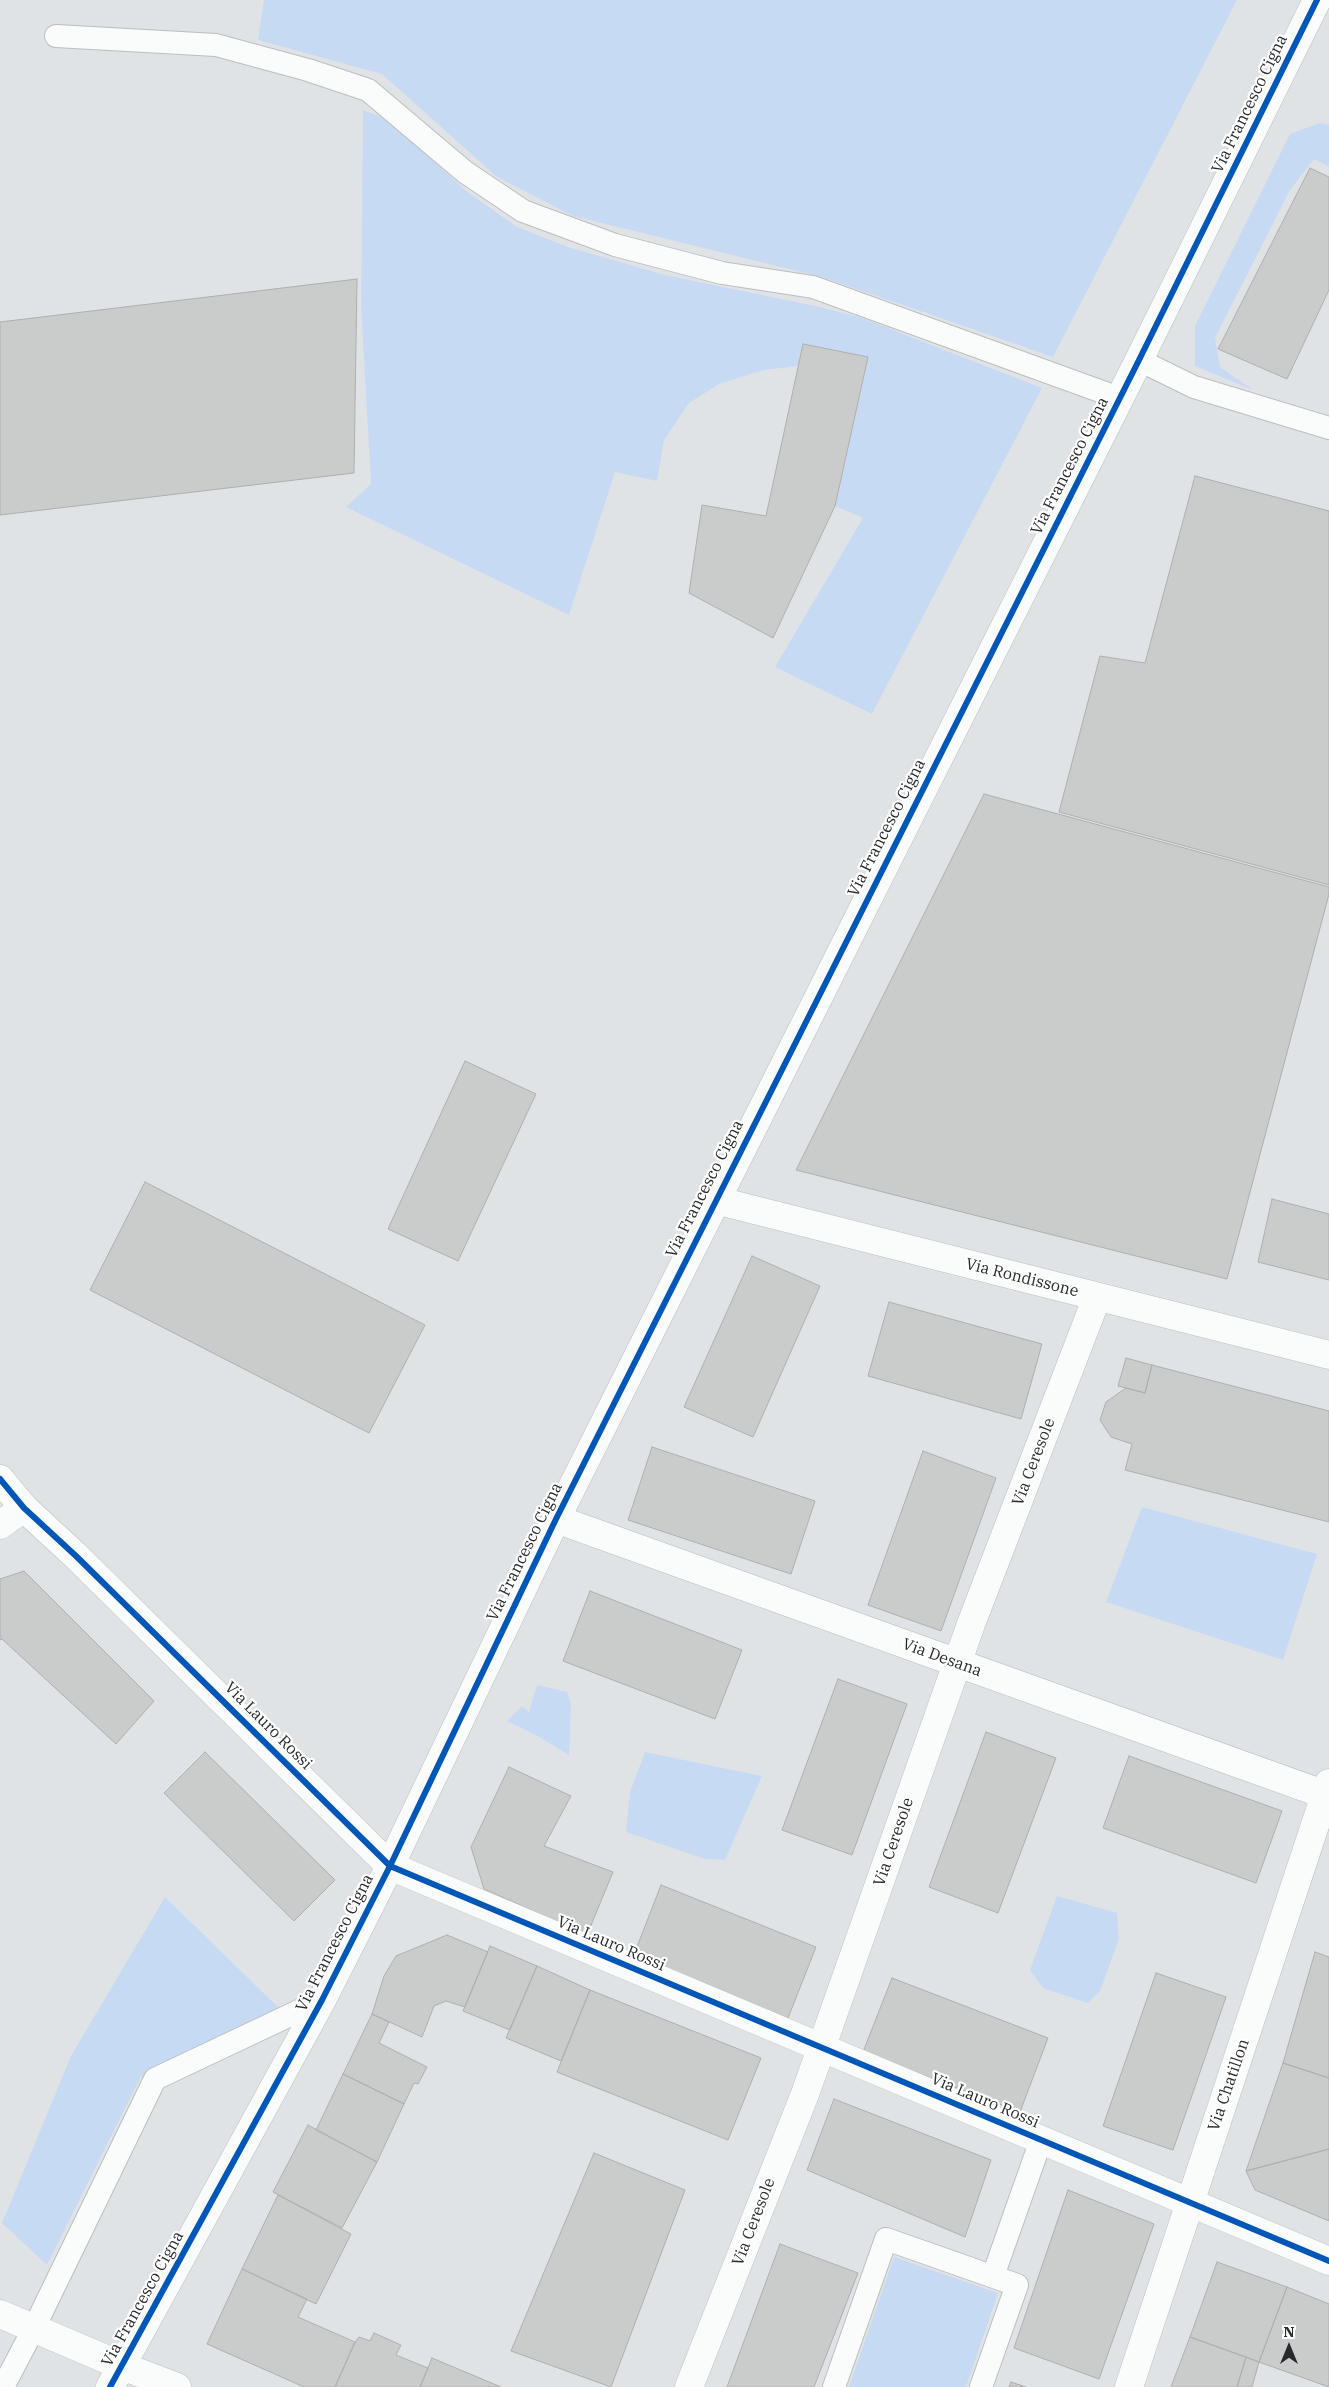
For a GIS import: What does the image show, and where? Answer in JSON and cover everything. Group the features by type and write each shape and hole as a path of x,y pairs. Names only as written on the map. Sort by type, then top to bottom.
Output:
{"street":[{"name":"Via Francesco Cigna","path":"116,2377 322,2000 390,1866 556,1519 1139,360 1317,0"},
{"name":"Via Rondissone","path":"715,1200 1329,1355"},
{"name":"Via Ceresole","path":"690,2387 805,2094 958,1664 1097,1297"},
{"name":"Via Lauro Rossi","path":"0,1479 24,1508 83,1563 390,1866 1329,2261"},
{"path":"0,1525 24,1508"},
{"name":"Via Desana","path":"556,1519 958,1664 1328,1791"},
{"name":"Via Chatillon","path":"1129,2387 1328,1791"},
{"path":"0,2314 33,2330 116,2377 177,2387"}],"lane":[{"path":"56,36 216,44 308,70 368,90 465,172 523,211 615,245 722,273 813,287 1119,398"},
{"path":"1139,360 1194,387 1329,428"},
{"path":"3,2387 33,2330 155,2079 322,2000"},
{"path":"993,2276 1041,2140"},
{"path":"834,2387 886,2239 1018,2285 981,2387"}],"shaded area":[{"path":"264,0 1237,0 1053,357 822,277 573,216 497,177 382,74 258,40"},
{"path":"363,110 389,120 465,190 517,227 568,247 665,275 820,307 862,318 1042,388 872,714 775,667 863,518 835,506 868,358 764,370 719,384 689,403 664,440 657,481 615,472 569,615 346,507 371,484 361,305"},
{"path":"1320,123 1329,125 1329,167 1314,159 1290,190 1215,338 1220,367 1253,390 1195,366 1195,326 1290,134"},
{"path":"1142,1507 1317,1554 1283,1660 1106,1602"},
{"path":"537,1685 567,1692 571,1704 569,1755 534,1734 507,1721 522,1706 529,1712"},
{"path":"645,1752 762,1776 725,1860 705,1859 626,1832 630,1792"},
{"path":"1057,1896 1117,1913 1119,1939 1100,1991 1088,2003 1043,1988 1030,1970"},
{"path":"165,1897 285,2014 140,2078 47,2265 2,2223 71,2056"},
{"path":"894,2257 998,2293 966,2387 849,2387"}],"building":[{"path":"1310,168 1329,177 1329,290 1287,379 1218,349"},
{"path":"357,279 354,473 0,515 0,322"},
{"path":"803,344 868,357 835,506 773,638 689,593 702,505 766,516"},
{"path":"1195,476 1329,511 1329,885 1059,812 1100,656 1145,663"},
{"path":"984,794 1329,887 1329,894 1227,1279 796,1170"},
{"path":"465,1061 536,1094 458,1261 388,1229"},
{"path":"145,1182 425,1325 369,1433 90,1290"},
{"path":"1272,1199 1329,1214 1329,1280 1258,1262"},
{"path":"752,1256 820,1286 753,1437 684,1407"},
{"path":"889,1302 1042,1344 1021,1419 868,1376"},
{"path":"1126,1358 1152,1365 1145,1393 1118,1386"},
{"path":"1152,1365 1329,1411 1329,1522 1125,1470 1132,1444 1111,1437 1100,1420 1106,1402 1126,1388 1145,1393"},
{"path":"652,1447 815,1501 791,1574 628,1520"},
{"path":"923,1451 996,1478 941,1631 868,1605"},
{"path":"24,1571 154,1701 116,1744 2,1639 0,1640 0,1579"},
{"path":"590,1591 742,1650 715,1719 563,1661"},
{"path":"838,1679 907,1704 852,1855 782,1830"},
{"path":"986,1732 1056,1758 998,1913 929,1887"},
{"path":"205,1752 335,1880 294,1921 164,1793"},
{"path":"1129,1756 1282,1811 1256,1883 1103,1828"},
{"path":"509,1767 571,1796 544,1846 613,1872 587,1935 484,1889 471,1847"},
{"path":"661,1885 816,1947 788,2018 633,1957"},
{"path":"447,1935 488,1952 465,2007 446,2001 434,2006 422,2037 372,2014 384,1976 396,1956"},
{"path":"490,1946 537,1966 510,2030 463,2011"},
{"path":"1315,1952 1329,1957 1329,2078 1283,2063"},
{"path":"537,1966 590,1990 561,2061 506,2038"},
{"path":"1156,1973 1226,1997 1173,2150 1103,2126"},
{"path":"892,1978 1048,2038 1020,2112 863,2052"},
{"path":"590,1990 761,2058 728,2140 557,2072"},
{"path":"372,2014 389,2022 379,2043 427,2067 418,2084 414,2083 404,2104 343,2074"},
{"path":"1283,2063 1329,2078 1329,2149 1246,2171"},
{"path":"343,2074 404,2104 377,2162 316,2130"},
{"path":"834,2099 991,2160 965,2237 807,2170"},
{"path":"308,2125 377,2162 342,2228 273,2192"},
{"path":"1329,2149 1329,2221 1255,2190 1246,2171"},
{"path":"594,2153 685,2190 611,2387 511,2351"},
{"path":"1068,2190 1154,2224 1099,2379 1014,2348"},
{"path":"278,2195 351,2234 316,2304 242,2269"},
{"path":"780,2244 858,2273 814,2387 727,2387"},
{"path":"1217,2262 1287,2287 1259,2362 1190,2337"},
{"path":"242,2269 307,2299 298,2317 355,2342 335,2387 304,2387 207,2344"},
{"path":"1287,2287 1329,2304 1329,2387 1259,2362"},
{"path":"374,2333 401,2345 396,2355 428,2368 420,2387 335,2387 355,2342 359,2337 370,2341"},
{"path":"1190,2337 1246,2357 1237,2387 1171,2387"},
{"path":"1246,2357 1259,2362 1252,2387 1237,2387"},
{"path":"432,2358 501,2387 420,2387"},
{"path":"1011,2382 1026,2387 1009,2387"}],"cycle path":[{"path":"110,2387 322,2000 390,1866 556,1519 1139,360 1317,0"},
{"path":"0,1479 24,1508 76,1556 390,1866 1329,2261"}]}
